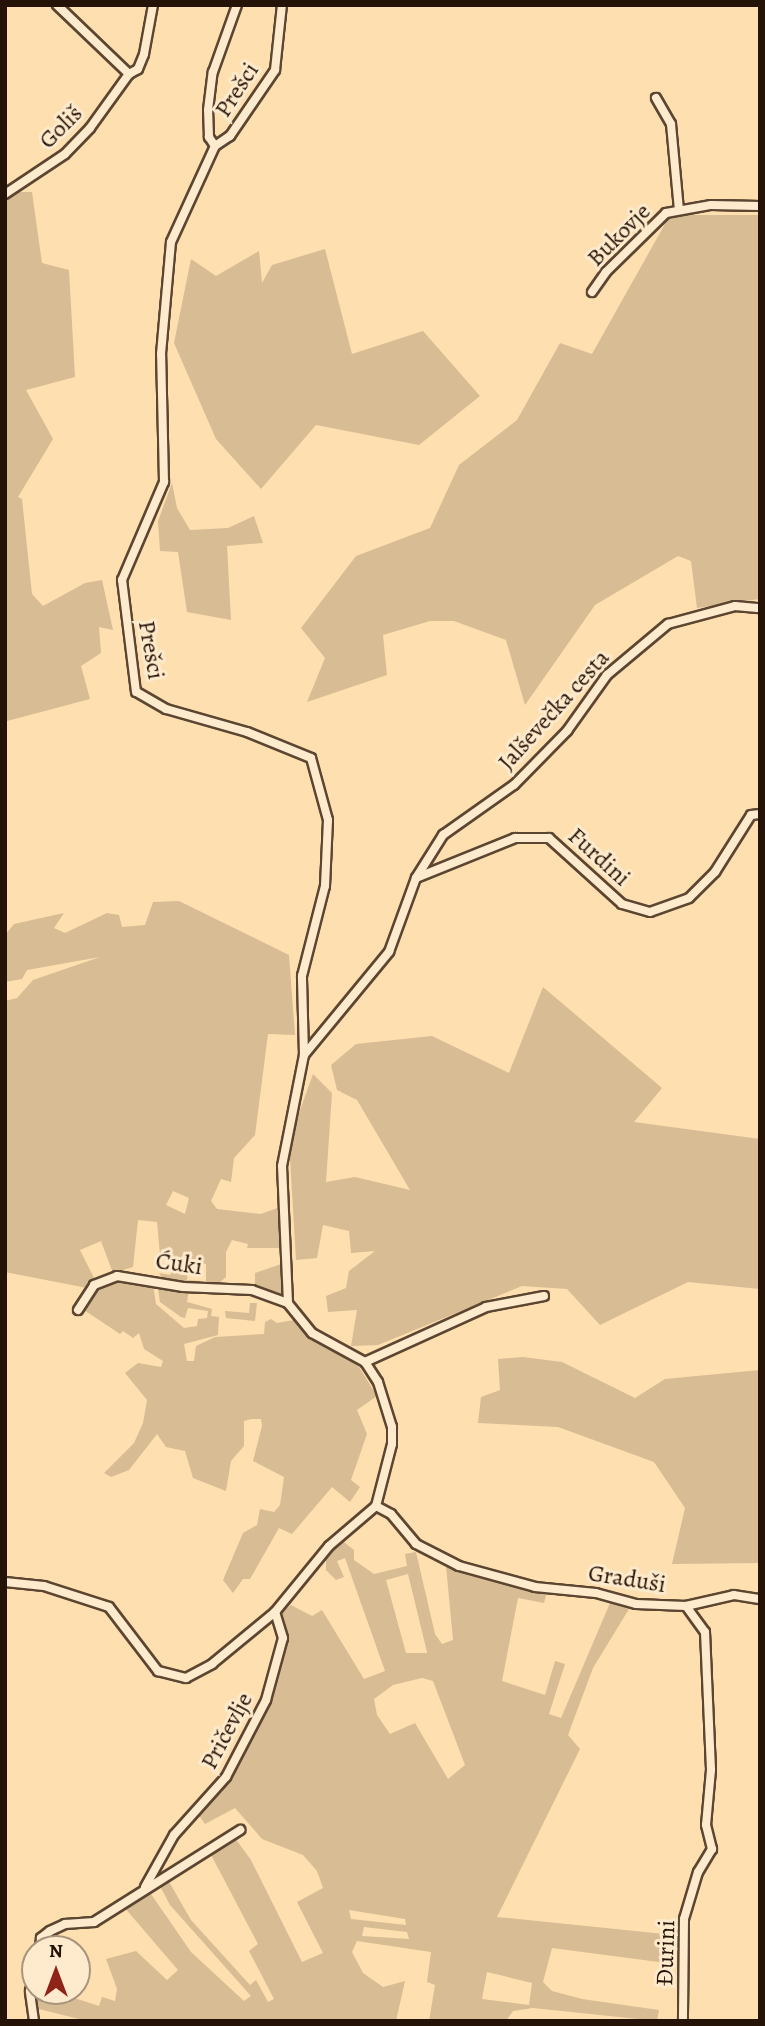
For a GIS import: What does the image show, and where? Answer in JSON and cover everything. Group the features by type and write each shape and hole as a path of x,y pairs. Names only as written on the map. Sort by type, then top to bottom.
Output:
{"street":[{"path":"58,5 129,74"},
{"name":"Goliš","path":"5,194 65,154 90,128 129,74 138,69 144,54 153,5"},
{"name":"Prešci","path":"215,146 209,137 208,110 213,72 237,5"},
{"name":"Prešci","path":"282,5 275,70 230,136 215,146 171,242 161,354 164,482 122,580 136,692 166,709 247,732 311,758 328,820 325,886 302,976 304,1055"},
{"path":"656,98 671,124 679,210"},
{"name":"Bukovje","path":"592,292 606,272 666,213 711,205 760,206"},
{"name":"Jalševečka cesta","path":"288,1303 282,1166 304,1055 389,952 416,878 443,835 514,785 567,731 607,675 668,624 735,606 760,608"},
{"name":"Furdini","path":"416,878 515,838 549,838 622,904 650,912 689,898 715,872 751,815 760,814"},
{"name":"Ćuki","path":"78,1310 94,1285 117,1276 183,1287 244,1288 288,1303"},
{"path":"365,1362 486,1307 544,1296"},
{"path":"5,1582 44,1586 109,1607 158,1671 178,1678 212,1664 275,1612 329,1546 376,1506 392,1427 377,1382 365,1362 312,1333 288,1303"},
{"name":"Graduši","path":"376,1506 391,1514 424,1549 497,1579 636,1604 686,1606 705,1632 708,1649 711,1770 706,1825 712,1849"},
{"path":"686,1606 734,1595 760,1599"},
{"name":"Pričevlje","path":"145,1887 174,1835 226,1777 266,1700 283,1638 275,1612"},
{"name":"Pričevlje","path":"45,1935 65,1924 94,1922 145,1887 240,1830"},
{"name":"Đurini","path":"683,2021 684,1919 698,1872 712,1849"}],"shaded area":[{"path":"5,192 32,192 42,263 69,270 75,377 26,390 53,439 18,497 22,499 32,594 43,606 85,583 102,580 113,630 99,627 101,653 81,666 90,699 7,721"},
{"path":"670,215 760,215 760,599 697,608 691,561 678,556 595,605 525,705 506,640 454,621 430,621 383,635 387,675 307,702 325,658 301,628 356,556 430,528 459,465 517,420 560,343 592,354"},
{"path":"325,249 352,354 423,331 480,396 419,445 316,425 261,489 216,439 174,343 191,259 216,276 259,251 262,283 272,265"},
{"path":"172,483 177,508 190,530 228,528 254,516 263,543 227,546 231,620 187,612 178,552 160,551 158,521"},
{"path":"179,901 289,955 295,1035 268,1034 255,1135 234,1158 231,1182 221,1179 211,1201 217,1209 261,1214 280,1207 284,1248 247,1248 248,1244 232,1240 226,1252 226,1277 217,1285 206,1286 206,1264 188,1263 187,1280 200,1281 199,1285 164,1281 159,1273 170,1275 176,1264 173,1258 160,1255 157,1222 138,1220 133,1267 113,1273 101,1241 80,1250 94,1278 87,1288 5,1272 5,1001 17,998 33,980 100,957 27,970 22,979 5,982 5,935 14,924 64,913 54,928 65,933 107,913 119,915 122,927 145,925 153,902","holes":["173,1191 189,1198 185,1214 166,1205"]},
{"path":"543,987 662,1088 634,1122 760,1139 760,1289 688,1282 600,1325 567,1289 522,1286 378,1345 351,1346 357,1310 328,1312 326,1296 346,1288 349,1271 375,1251 351,1253 349,1231 323,1225 317,1258 296,1260 289,1141 313,1074 332,1093 326,1182 355,1177 410,1190 357,1100 337,1090 331,1065 356,1044 432,1036 509,1073"},
{"path":"284,1263 286,1297 255,1288 255,1273"},
{"path":"117,1278 153,1285 156,1304 184,1328 197,1326 198,1319 207,1318 208,1311 188,1308 185,1318 181,1317 160,1302 158,1289 189,1289 187,1302 212,1309 211,1316 219,1317 218,1335 184,1344 187,1361 194,1361 196,1346 215,1337 264,1334 265,1322 271,1319 277,1323 294,1320 359,1367 377,1396 357,1410 367,1434 351,1480 360,1487 350,1502 332,1487 292,1534 279,1528 250,1579 243,1579 233,1593 223,1580 243,1533 257,1525 260,1509 274,1512 280,1505 284,1477 253,1461 262,1426 261,1419 244,1421 244,1446 231,1461 226,1491 193,1478 185,1451 166,1447 157,1434 129,1470 111,1477 104,1473 134,1443 143,1423 147,1400 125,1373 138,1363 161,1367 163,1361 144,1349 139,1333 133,1338 123,1331 120,1334 84,1310 94,1287"},
{"path":"250,1303 257,1303 255,1321 226,1318 225,1311 249,1313"},
{"path":"523,1357 562,1362 635,1398 665,1379 760,1370 760,1563 672,1564 685,1508 654,1462 558,1427 478,1423 481,1397 500,1390 498,1359"},
{"path":"340,1539 354,1550 354,1560 374,1574 407,1566 405,1554 416,1552 435,1634 442,1644 453,1640 446,1566 547,1592 544,1603 518,1598 502,1681 545,1695 555,1661 565,1664 549,1714 561,1718 610,1603 629,1609 593,1668 568,1735 580,1749 497,1917 674,1935 674,1964 552,1948 543,1982 552,1991 582,1999 659,2010 657,2021 533,2008 513,2011 506,2021 429,2021 435,1985 427,1982 431,1952 357,1941 352,1952 363,1973 383,1987 405,1981 396,2021 87,2021 35,2008 35,2005 91,2003 99,2006 102,1997 115,2001 117,1989 106,1959 136,1951 167,1980 178,1970 124,1907 151,1894 191,1952 244,2001 251,1996 170,1905 160,1886 168,1880 191,1920 250,1985 256,1980 268,2002 274,1999 249,1951 258,1944 209,1851 235,1838 251,1860 302,1962 323,1953 297,1902 323,1888 317,1871 303,1855 262,1839 235,1808 205,1824 198,1814 227,1782 244,1747 284,1646 285,1625 279,1615 291,1605 312,1616 322,1610 364,1679 385,1671 345,1558 337,1561 344,1577 336,1580 326,1570 326,1553","holes":["408,1574 427,1653 406,1653 386,1580","422,1678 433,1681 465,1765 448,1779 415,1723 390,1734 377,1715 374,1699 393,1685","349,1910 405,1919 406,1925 351,1919","364,1927 407,1932 409,1939 362,1936","487,1972 532,1983 529,2005 482,1999"]}]}
